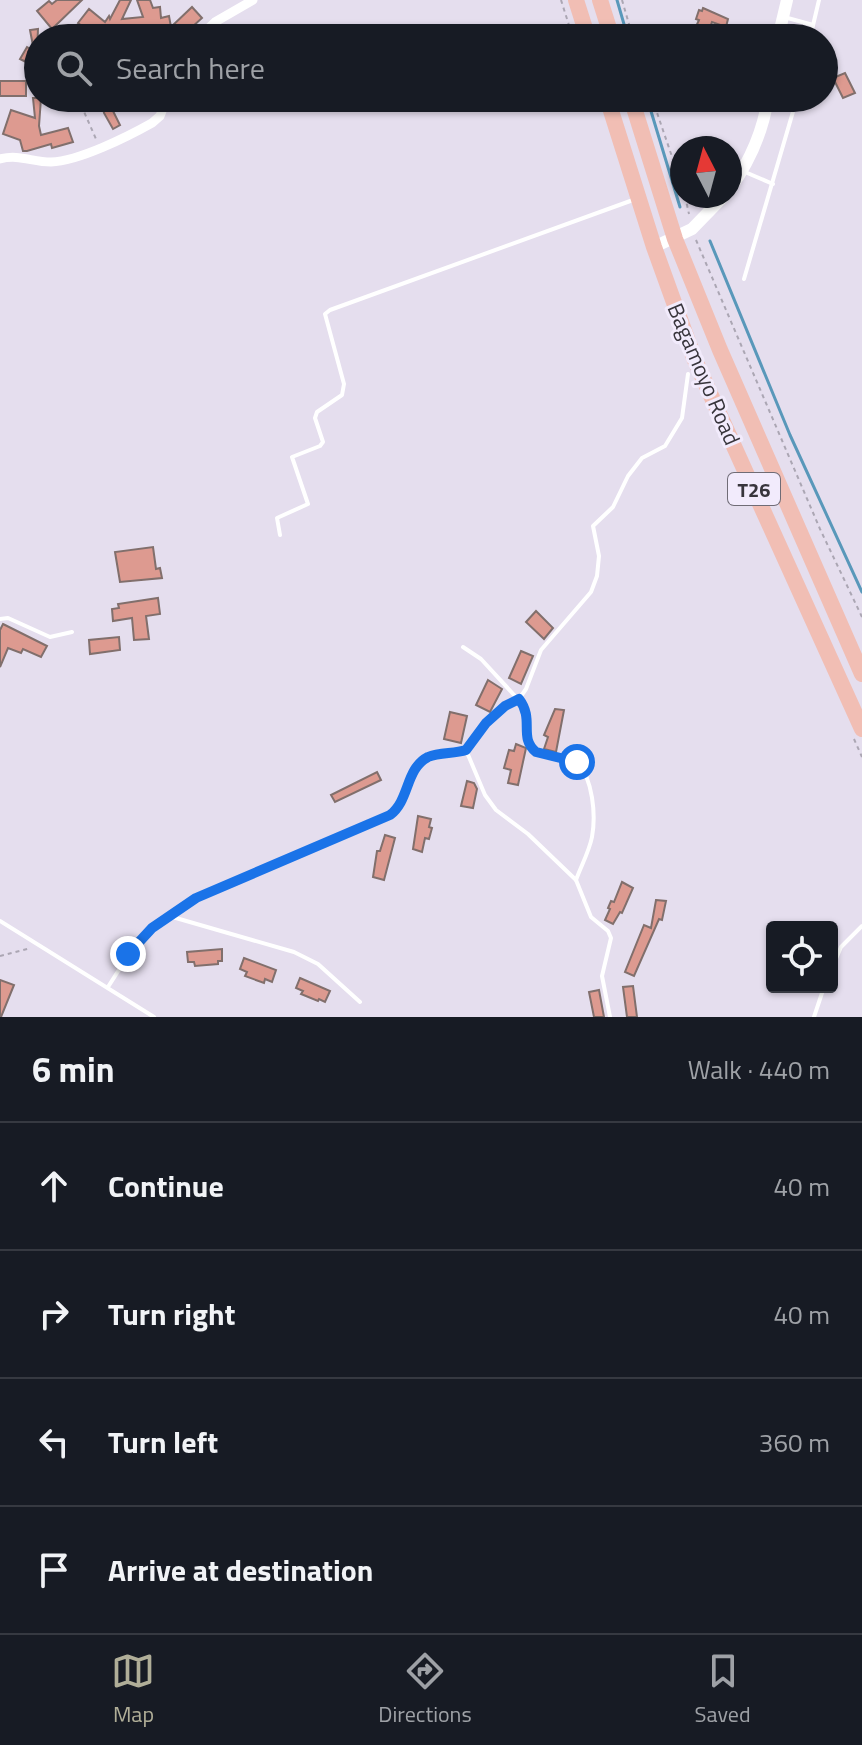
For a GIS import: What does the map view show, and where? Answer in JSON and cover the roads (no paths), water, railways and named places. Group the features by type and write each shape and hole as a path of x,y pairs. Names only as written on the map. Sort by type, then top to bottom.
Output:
{"highway":[{"path":"576,0 584,24"},
{"path":"600,0 608,24"},
{"name":"Bagamoyo Road","path":"611,112 654,247 694,358 862,729"},
{"name":"Bagamoyo Road","path":"635,112 675,239 720,350 862,674"}],"main road":[{"path":"781,24 787,0"},
{"path":"742,170 766,112"},
{"path":"654,247 692,229 712,208"}],"street":[{"path":"213,24 253,0"},
{"path":"0,159 18,156 53,162 67,160 152,123 162,112"}],"lane":[{"path":"813,24 819,0"},
{"path":"782,16 810,24"},
{"path":"744,279 793,112"},
{"path":"742,170 773,184"},
{"path":"280,535 277,518 308,504 292,457 320,446 323,442 315,418 317,412 342,395 344,384 325,314 639,198"},
{"path":"108,987 128,954 168,916 196,898 390,815 402,804 409,782 422,761 437,754 466,750 486,723 505,706 519,699 541,650 591,592 599,556 593,526 613,507 628,476 642,458 665,446 682,418 688,374"},
{"path":"0,619 8,618 50,637 72,632"},
{"path":"463,647 481,659 519,699 527,712 526,736 531,749 577,762 584,771 593,816 592,837 576,880"},
{"path":"466,750 485,795 496,810 528,834 576,880 591,917 608,931 611,938 602,976 610,1017"},
{"path":"168,916 294,952 318,964 360,1002"},
{"path":"0,921 154,1017"},
{"path":"838,954 862,926"},
{"path":"814,1017 822,993"}],"waterway":[{"path":"617,0 624,24"},
{"path":"651,112 670,174"},
{"path":"710,241 790,435 862,592"}]}
